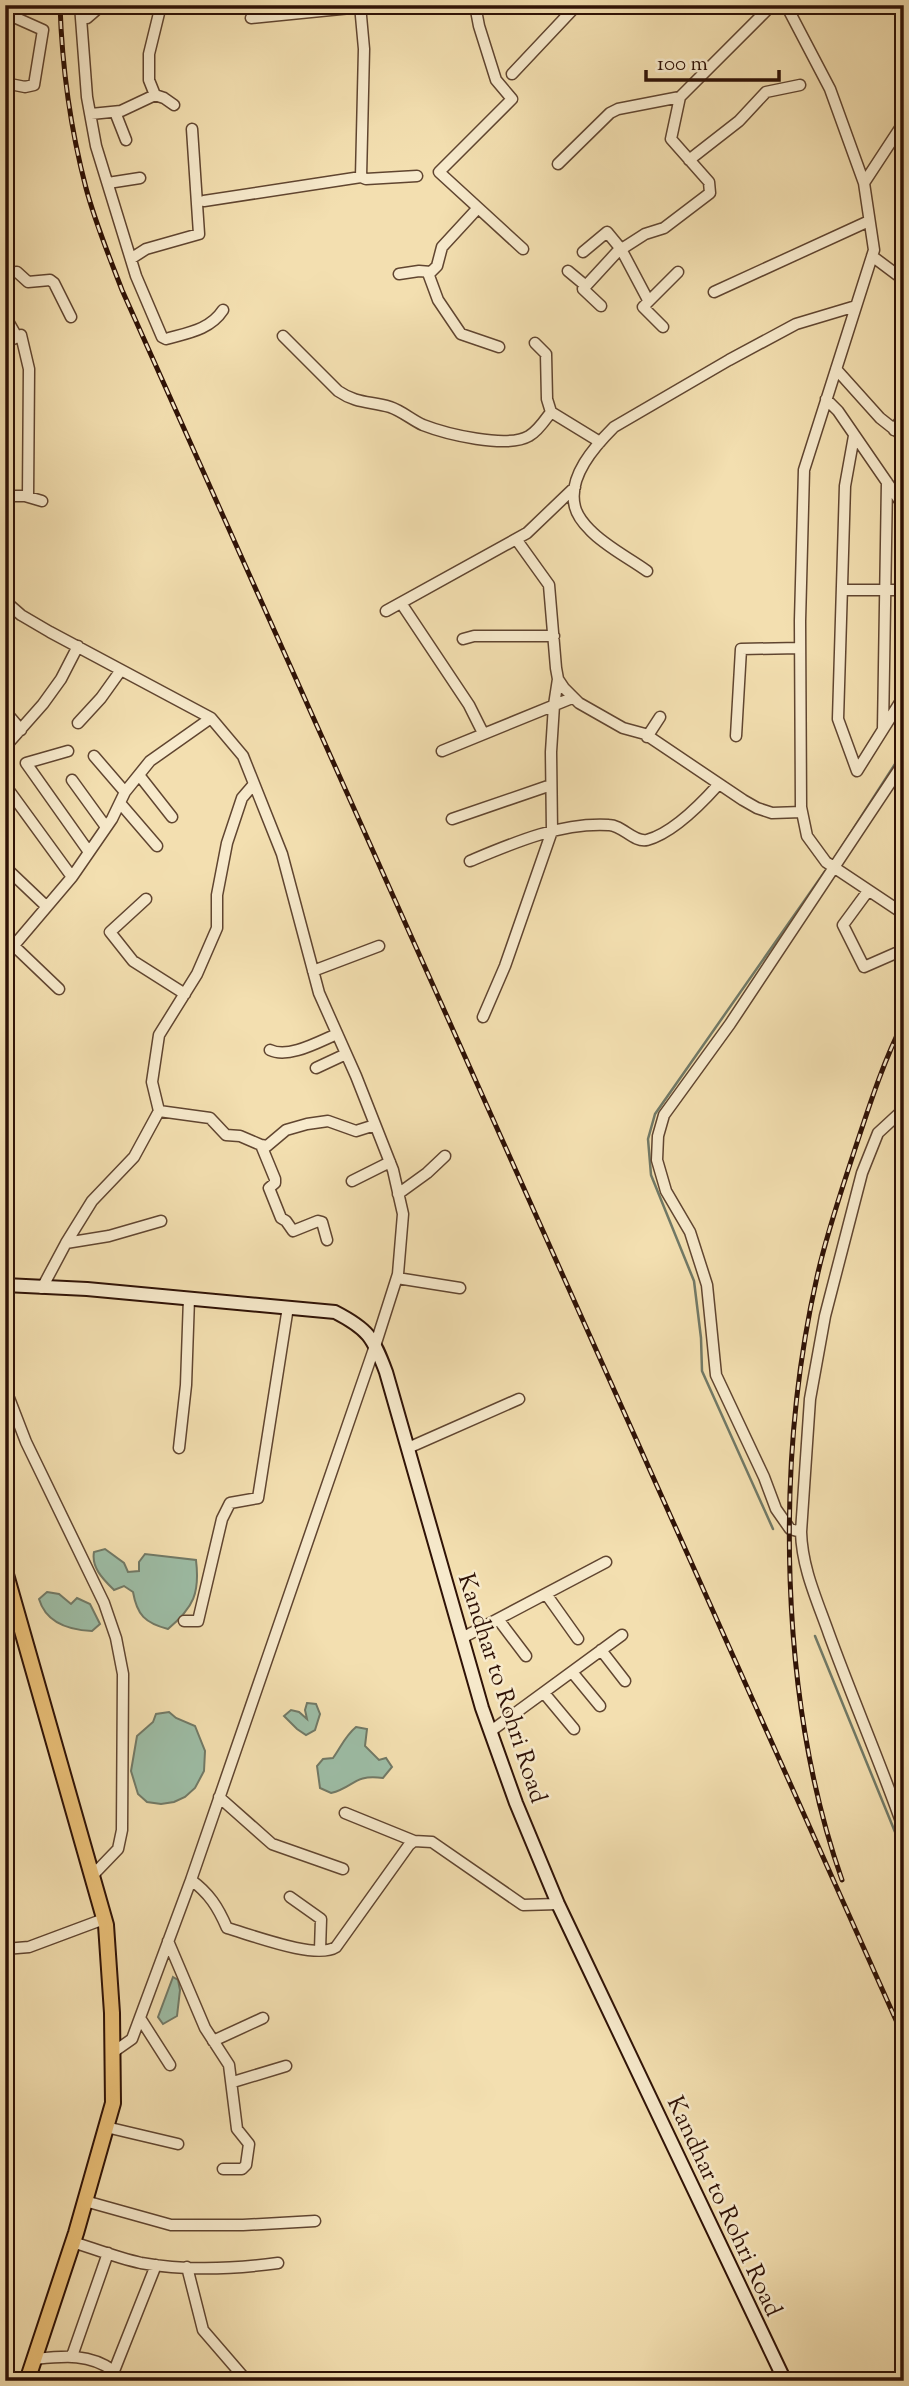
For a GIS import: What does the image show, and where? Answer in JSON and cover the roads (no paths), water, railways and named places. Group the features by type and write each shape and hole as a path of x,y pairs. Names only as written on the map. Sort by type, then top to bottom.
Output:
{"main road":[{"path":"5,1571 104,1919 112,2012 113,2103 73,2242 27,2381"}],"street":[{"path":"80,5 90,114 96,146 136,276 162,337 166,339 208,325 217,319 223,310"},
{"path":"82,18 87,18 102,5"},
{"path":"161,5 149,54 149,80 155,96 174,105"},
{"path":"475,5 496,80 512,99 439,172 523,249"},
{"path":"512,74 577,5"},
{"path":"601,306 583,289 621,249 645,234 664,228 710,193 709,182 671,139 680,97 772,5"},
{"path":"786,5 830,89 864,183 874,250 804,470 800,648 802,813 807,836 830,866 904,914"},
{"path":"251,18 361,6 364,49 361,177"},
{"path":"5,13 43,30 34,85 25,87 5,83"},
{"path":"689,160 739,121 766,92 800,85"},
{"path":"90,114 115,112 155,96"},
{"path":"558,164 610,113 618,109 680,97"},
{"path":"115,112 126,140"},
{"path":"864,183 904,122"},
{"path":"132,258 146,249 199,234 192,129"},
{"path":"204,201 361,177 366,180 417,176"},
{"path":"108,183 140,178"},
{"path":"399,274 431,272 437,266 442,247 477,209"},
{"path":"714,292 869,221"},
{"path":"583,252 607,232 621,249 648,300"},
{"path":"872,256 904,280"},
{"path":"568,271 586,286"},
{"path":"5,273 17,272 27,282 54,282 71,317"},
{"path":"663,327 643,307 678,272"},
{"path":"428,273 438,300 461,334 499,346"},
{"path":"647,571 591,531 574,505 575,487 583,468 600,442 614,427 796,324 856,306"},
{"path":"5,316 17,337"},
{"path":"5,343 21,335 29,369 28,497"},
{"path":"284,336 347,397 360,403 389,407 422,424 474,440 527,438 551,412"},
{"path":"535,343 546,354 547,392 551,412 600,442"},
{"path":"836,369 894,430 904,437"},
{"path":"826,399 838,411 904,507"},
{"path":"894,430 904,415"},
{"path":"854,436 845,486 838,719 857,771 904,696"},
{"path":"883,729 887,482"},
{"path":"386,611 527,533 575,487"},
{"path":"5,496 42,501"},
{"path":"483,1017 505,966 552,831 554,705 558,679 549,585 516,539"},
{"path":"842,590 904,590"},
{"path":"5,601 21,615 211,718 243,757 282,854 319,993 390,1162 402,1214 397,1278 376,1343 191,1880 140,2018 132,2039 113,2053"},
{"path":"401,603 470,705 483,733"},
{"path":"463,639 474,636 554,636"},
{"path":"5,747 61,679 78,646"},
{"path":"736,736 741,649 800,648"},
{"path":"78,723 101,698 121,670"},
{"path":"558,679 572,698 623,728 648,737 757,808 782,814 802,813"},
{"path":"442,751 572,698"},
{"path":"5,711 21,730"},
{"path":"648,737 660,717"},
{"path":"5,956 72,877 106,827 125,792 150,761 211,718"},
{"path":"68,751 26,763 89,852"},
{"path":"94,756 125,792"},
{"path":"802,1532 790,1529 776,1509 764,1477 716,1375 707,1285 690,1232 666,1191 657,1160 658,1136 664,1115 730,1024 830,866 904,762"},
{"path":"139,775 172,817"},
{"path":"72,780 106,827"},
{"path":"42,1288 65,1243 92,1201 134,1157 159,1111 152,1082 159,1035 197,974 217,928 216,895 227,843 242,798 254,784"},
{"path":"5,785 72,877"},
{"path":"452,819 551,785"},
{"path":"470,861 552,831 601,824 615,825 640,840 646,840 675,825 718,785"},
{"path":"120,803 158,846"},
{"path":"5,867 46,906"},
{"path":"868,891 843,925 864,967 896,953"},
{"path":"146,899 110,932 132,961 185,994"},
{"path":"14,946 59,989"},
{"path":"313,971 379,946"},
{"path":"270,1050 276,1053 295,1049 337,1034"},
{"path":"316,1068 346,1054"},
{"path":"904,1110 878,1133 862,1173 825,1316 810,1399 802,1532 802,1552 808,1576 846,1683 904,1830"},
{"path":"159,1111 210,1118 226,1135 240,1136 267,1146 286,1130 307,1124 328,1121 356,1132 375,1125"},
{"path":"261,1145 275,1179 270,1188 281,1218 293,1231 318,1221 322,1222 327,1240"},
{"path":"398,1194 445,1156"},
{"path":"352,1181 390,1162"},
{"path":"65,1243 109,1236 161,1221"},
{"path":"397,1278 460,1288"},
{"path":"5,1285 87,1289 335,1312 359,1325 376,1343"},
{"path":"179,1448 186,1385 189,1298"},
{"path":"184,1621 198,1621 222,1519 230,1503 258,1498 288,1307"},
{"name":"Kandhar to Rohri Road","path":"376,1343 462,1638 516,1803 558,1904 785,2381"},
{"path":"5,1394 104,1603 116,1638 123,1674 122,1830 118,1849 93,1875"},
{"path":"408,1448 519,1399"},
{"path":"462,1638 606,1562"},
{"path":"546,1594 578,1639"},
{"path":"498,1619 526,1656"},
{"path":"491,1731 622,1635"},
{"path":"601,1650 625,1681"},
{"path":"572,1672 600,1706"},
{"path":"544,1693 575,1729"},
{"path":"219,1797 272,1844 343,1869"},
{"path":"345,1813 414,1841 432,1842 523,1905 558,1904"},
{"path":"191,1880 206,1891 219,1909 227,1928 275,1941 282,1947 328,1952 336,1947 414,1841"},
{"path":"290,1897 321,1919 320,1950"},
{"path":"5,1949 29,1947 104,1919"},
{"path":"168,1941 205,2028 229,2066 237,2129 249,2144 243,2169 223,2169"},
{"path":"140,2018 170,2065"},
{"path":"213,2041 263,2018"},
{"path":"233,2082 286,2066"},
{"path":"106,2127 178,2144"},
{"path":"85,2201 171,2225 315,2221"},
{"path":"73,2242 156,2265 249,2267 278,2263"},
{"path":"72,2356 108,2253"},
{"path":"35,2359 72,2356 95,2360 115,2376 156,2265"},
{"path":"187,2267 203,2330 247,2381"}],"waterway":[{"path":"832,862 904,750"},
{"path":"773,1529 702,1371 694,1281 651,1175 648,1139 655,1114 828,867"},
{"path":"815,1636 904,1854"}],"railway":[{"path":"60,5 68,97 80,165 94,214 122,290 904,2038"},
{"path":"842,1880 821,1810 806,1736 795,1659 790,1580 794,1424 803,1349 825,1246 876,1087 904,1021"}]}
